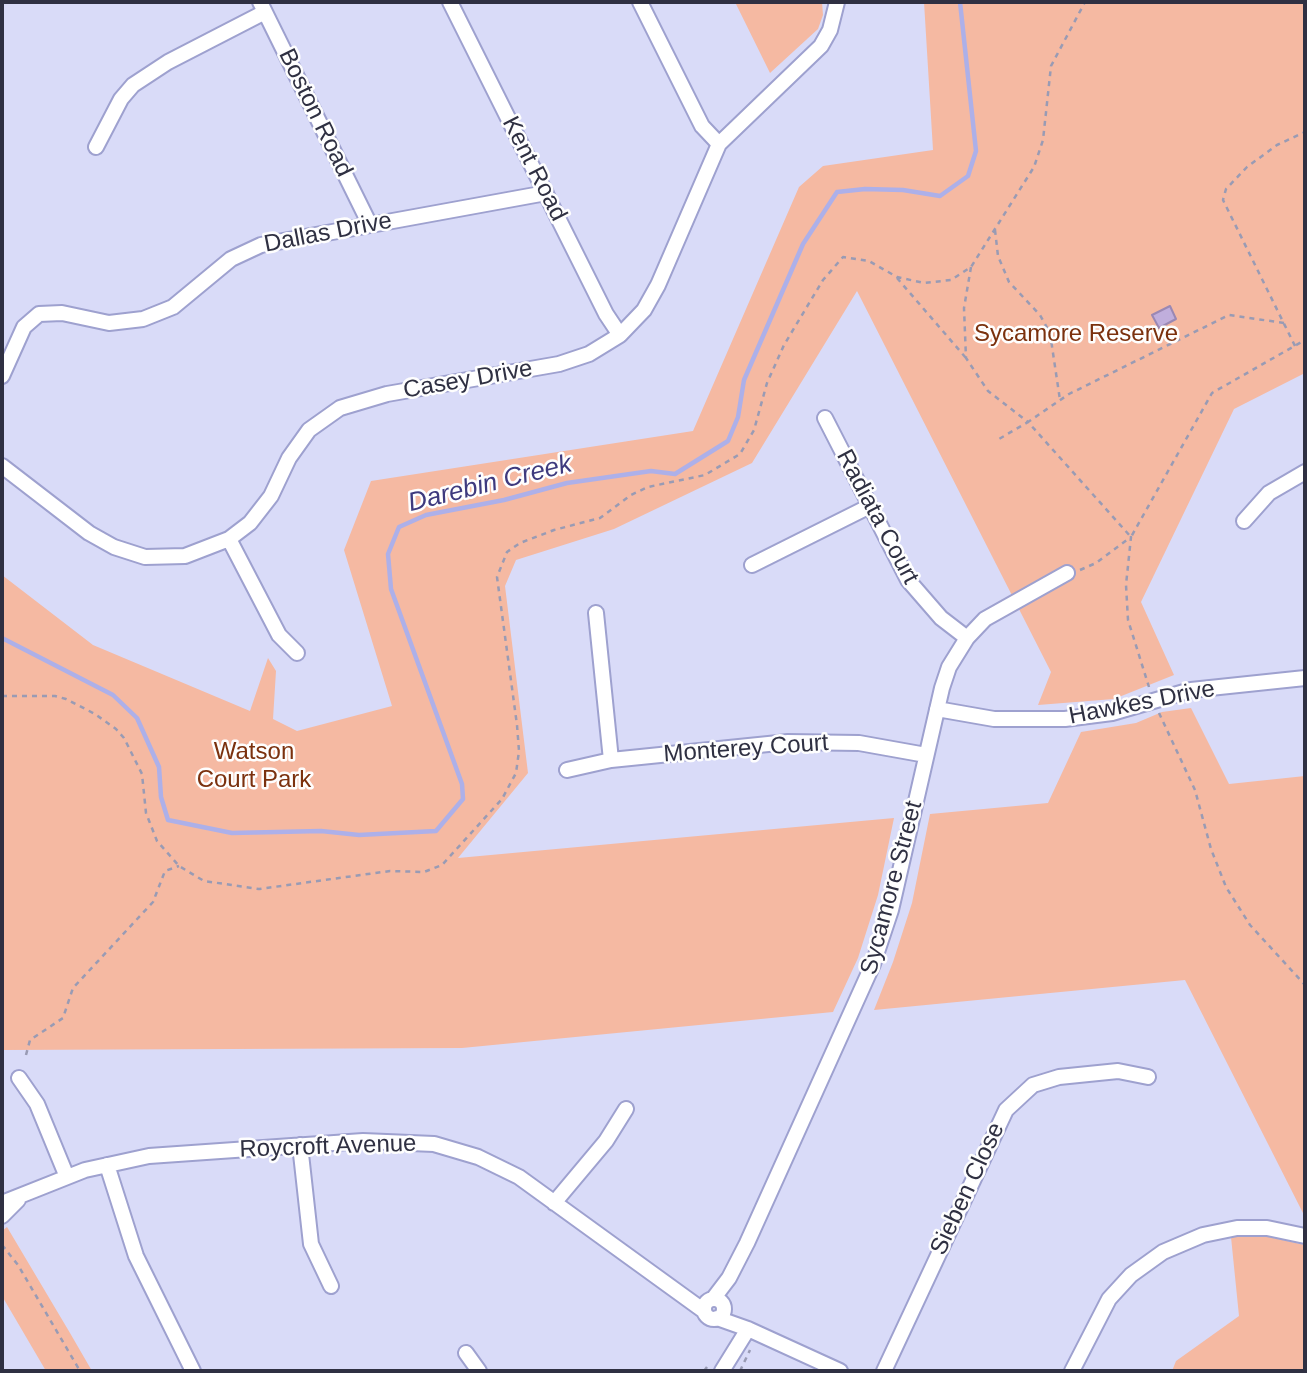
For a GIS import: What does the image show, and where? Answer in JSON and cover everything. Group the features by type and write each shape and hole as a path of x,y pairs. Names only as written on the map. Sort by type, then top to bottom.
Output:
{"street":[{"name":"Kent Road","path":"450,2 606,314 620,335"},
{"path":"640,2 702,126 719,144"},
{"name":"Casey Drive","path":"2,466 96,537 130,553 172,558 201,552 229,539 262,510 289,458 309,430 340,408 387,394 575,360 620,335 644,310 658,285 719,144 821,46 830,30 837,2"},
{"path":"96,147 121,99 133,85 262,7"},
{"name":"Boston Road","path":"262,7 370,225"},
{"name":"Dallas Drive","path":"2,376 24,327 39,314 62,313 109,323 144,319 173,307 223,265 247,249 277,240 546,193"},
{"name":"Radiata Court","path":"825,418 914,587 940,618 967,638"},
{"path":"1244,521 1269,494 1305,472"},
{"path":"752,565 870,506"},
{"path":"229,539 279,635 297,653"},
{"name":"Sycamore Street","path":"715,1306 873,964 891,910 949,667 967,638 997,611 1067,573"},
{"path":"596,613 611,760"},
{"name":"Hawkes Drive","path":"937,709 995,719 1044,720 1112,713 1191,690 1305,678"},
{"name":"Monterey Court","path":"567,770 611,760 788,742 859,743 926,755"},
{"name":"Sieben Close","path":"884,1371 1006,1110 1034,1085 1059,1077 1118,1071 1148,1077"},
{"path":"19,1077 37,1104 67,1177"},
{"path":"554,1203 606,1140 626,1110"},
{"name":"Roycroft Avenue","path":"2,1203 67,1177 149,1156 300,1145 413,1141 456,1149 500,1166 681,1293 715,1306 748,1329 840,1371"},
{"path":"300,1145 309,1235 331,1286"},
{"path":"107,1165 136,1256 193,1371"},
{"name":"Roycroft Avenue","path":"2,1216 22,1197"},
{"path":"1072,1371 1109,1299 1131,1275 1163,1252 1203,1235 1237,1228 1267,1228 1305,1236"},
{"path":"722,1371 748,1329"},
{"path":"466,1353 479,1371"}],"path":[{"path":"897,277 938,283 962,275 971,267 1034,167 1043,140 1051,66 1085,2"},
{"path":"1295,346 1224,207 1223,195 1231,182 1262,154 1305,132"},
{"path":"995,230 998,256 1009,282 1040,315 1050,333 1060,400"},
{"path":"2,696 55,696 66,699 116,729 124,738 142,774 150,827 179,866 204,881 259,889 390,872 424,872 442,865 502,799 516,773 519,751 517,725 497,577 507,552 520,543 554,530 600,518 631,495 648,487 705,475 731,461 747,443 754,430 767,383 784,345 823,280 843,257 869,261 897,277 966,358 988,391 1028,422 1131,537"},
{"path":"966,358 964,308 971,267"},
{"path":"999,439 1060,400 1229,315 1284,323"},
{"path":"1305,340 1212,393 1131,537 1126,585 1128,620 1135,650 1167,734 1188,774 1211,849 1226,887 1251,925 1305,985"},
{"path":"1067,573 1096,563 1131,537"},
{"path":"26,1055 30,1040 63,1018 73,988 153,902 165,871 179,866"},
{"path":"2,1245 18,1265 80,1371"}],"green space":[{"path":"735,2 822,2 823,15 818,29 770,73"},
{"path":"924,2 1305,2 1305,373 1234,409 1141,602 1174,675 1114,699 1038,705 1051,672 857,291 752,463 614,529 516,560 505,586 528,773 458,858 894,818 878,895 858,958 833,1012 462,1048 2,1050 2,575 93,645 250,711 268,658 276,671 273,719 297,731 392,706 344,550 371,481 693,431 799,187 823,166 933,150"},
{"path":"1191,708 1229,784 1305,776 1305,1217 1185,980 874,1010 912,903 930,814 1048,803 1081,732 1136,723 1162,712"},
{"path":"7,1227 92,1371 46,1371 2,1296 2,1231"},
{"path":"1231,1237 1269,1237 1305,1245 1305,1371 1172,1371 1176,1361 1239,1316"}],"building":[{"path":"1170,306 1176,319 1159,328 1152,315"}],"waterway":[{"name":"Darebin Creek","path":"2,638 113,695 137,718 159,767 161,797 168,820 232,833 321,831 359,835 436,831 463,799 462,784 391,589 388,554 399,527 426,515 504,500 567,483 651,471 675,474 728,441 738,417 744,380 803,244 837,192 865,189 903,190 940,196 968,176 976,151 960,2"}],"park label":[{"name":"Sycamore Reserve","path":"1076,334"},
{"name":"Watson Court Park","path":"254,766"}]}
